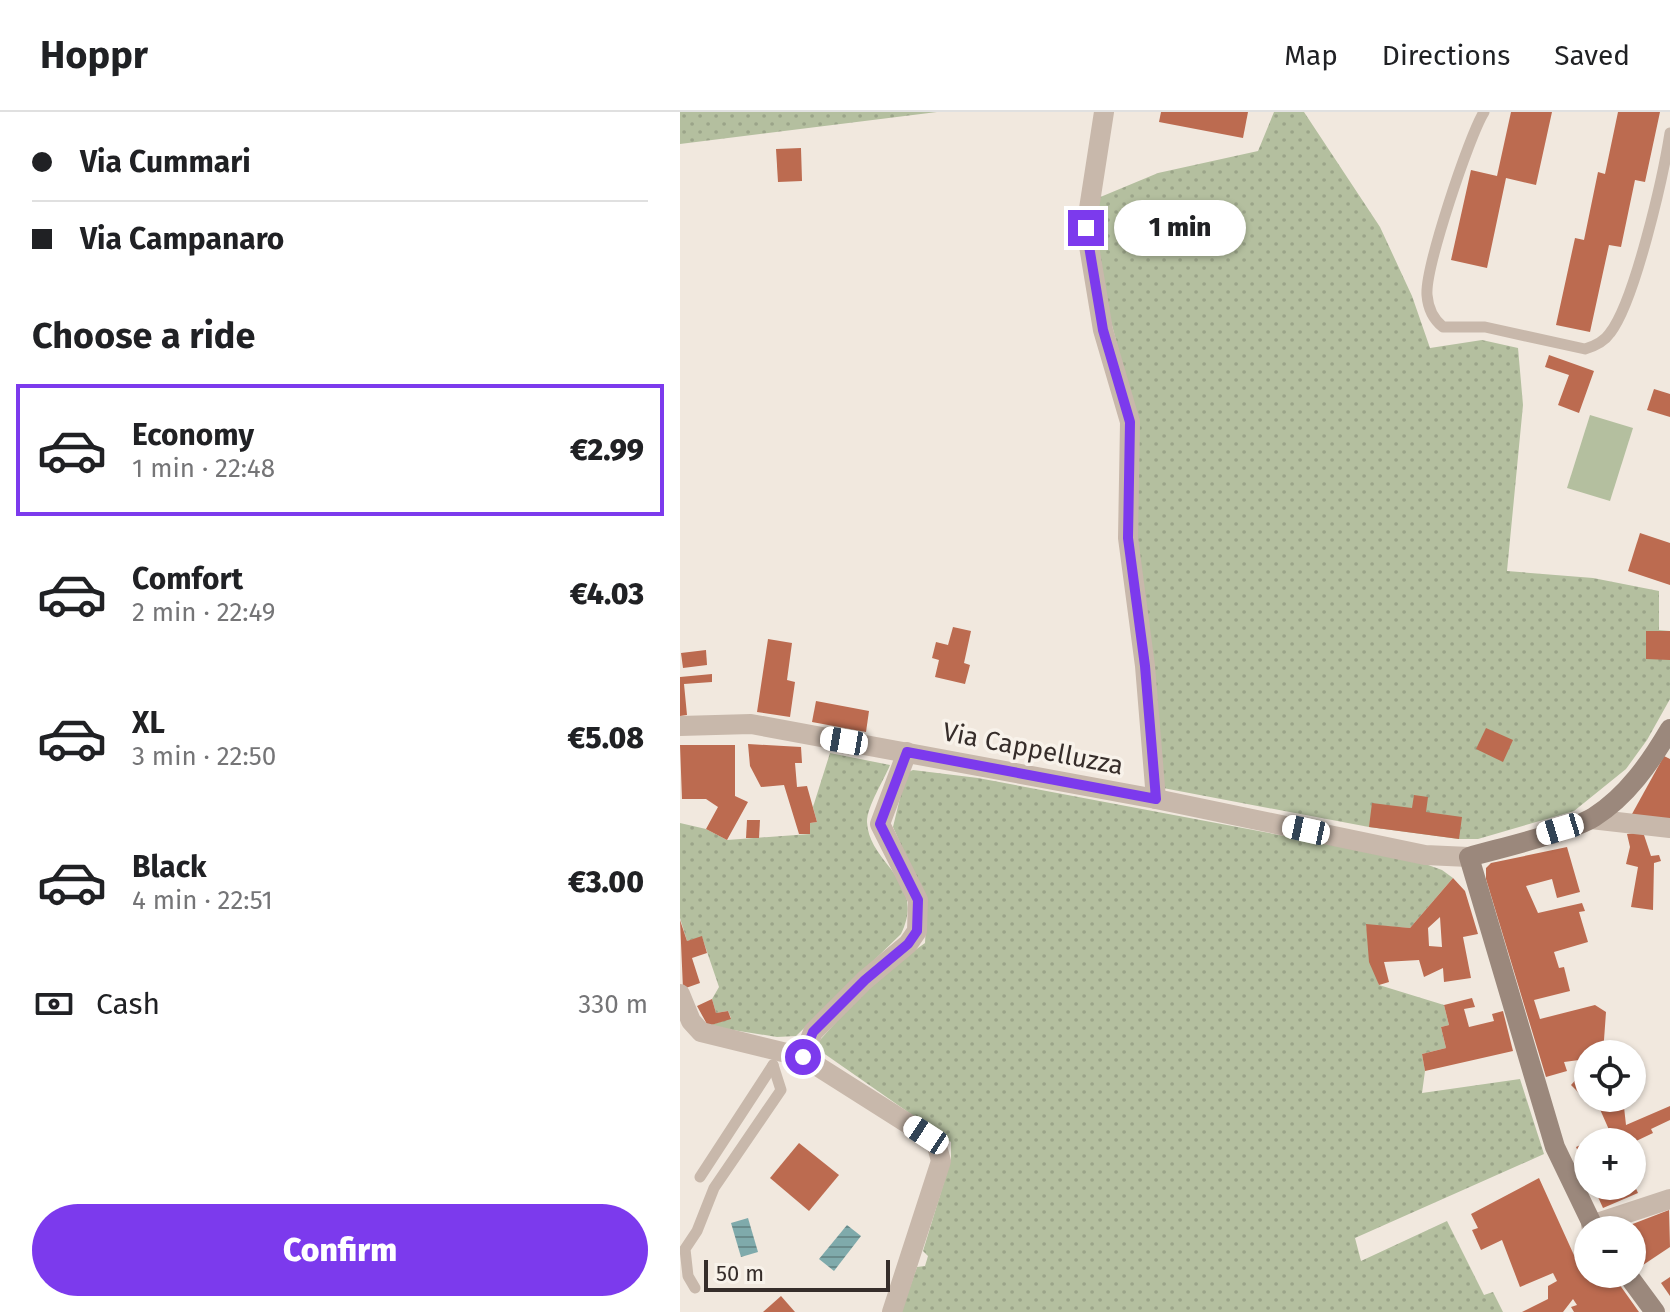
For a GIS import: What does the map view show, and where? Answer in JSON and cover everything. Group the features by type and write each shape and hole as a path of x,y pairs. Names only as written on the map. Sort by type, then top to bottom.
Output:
{"street":[{"path":"1104,112 1086,228 1103,330 1130,422 1128,538 1145,666 1156,799"},
{"name":"Via Cappelluzza","path":"680,726 751,724 1156,799 1425,855 1469,857"},
{"path":"1588,1216 1555,1147 1469,857 1591,819 1617,800 1651,761 1670,729"},
{"path":"803,1057 813,1032 865,980 908,944 917,931 918,900 880,824 907,752"},
{"path":"1591,819 1670,828"},
{"path":"680,994 691,1021 701,1032 803,1057 926,1135 937,1146 941,1161 892,1312"},
{"path":"1623,1216 1670,1199"},
{"path":"1637,1288 1655,1312"}],"lane":[{"path":"1484,112 1466,152 1431,269 1427,293 1434,319 1443,327 1485,327 1585,349 1598,345 1610,333 1623,310 1663,177 1670,133"},
{"path":"695,1288 688,1276 685,1249 697,1231 714,1188 781,1090 773,1065 700,1177"}],"green space":[{"path":"680,112 937,112 680,144"},
{"path":"1274,112 1304,112 1380,227 1412,296 1430,348 1482,340 1518,348 1523,405 1507,571 1593,578 1659,591 1659,630 1670,631 1670,699 1626,769 1574,811 1478,839 1459,839 1369,827 1163,788 1136,526 1135,412 1109,314 1095,227 1098,198 1158,173 1258,151"},
{"path":"1590,415 1633,428 1610,501 1567,488"},
{"path":"830,753 890,765 867,822 870,837 902,886 907,900 907,915 901,934 796,1036 777,1037 708,1026 731,1018 728,1011 716,1013 712,999 719,987 702,937 687,941 680,918 680,823 706,829 727,840 810,834 810,823 817,822 813,807"},
{"path":"913,770 978,778 1417,861 1442,870 1453,878 1410,928 1366,925 1379,985 1444,1005 1449,1025 1441,1027 1446,1048 1422,1054 1425,1071 1422,1093 1520,1079 1544,1154 1355,1238 1361,1261 1447,1221 1484,1295 1493,1292 1503,1312 901,1312 917,1267 925,1266 928,1256 923,1251 951,1159 951,1142 819,1050 820,1040 875,979 925,943 927,903 893,827 906,773"}],"water":[{"path":"748,1218 758,1252 741,1257 731,1223"},
{"path":"847,1225 861,1236 834,1271 819,1259"}],"building":[{"path":"1161,112 1248,112 1243,138 1159,122"},
{"path":"1511,112 1552,112 1536,185 1506,178 1487,268 1451,260 1471,170 1497,176"},
{"path":"1618,112 1660,112 1645,182 1635,180 1621,247 1609,245 1590,332 1556,325 1575,238 1584,240 1598,172 1605,174"},
{"path":"801,148 802,181 778,182 776,149"},
{"path":"1549,355 1594,371 1579,413 1558,405 1569,375 1545,367"},
{"path":"1654,389 1670,394 1670,417 1647,410"},
{"path":"1640,533 1670,543 1670,585 1628,571"},
{"path":"953,627 971,631 964,663 970,665 965,684 935,677 939,660 932,658 936,642 948,645"},
{"path":"1646,631 1670,631 1670,660 1646,659"},
{"path":"768,639 792,643 787,680 795,682 790,717 757,712"},
{"path":"706,650 707,665 683,668 681,653"},
{"path":"712,674 712,682 684,684 687,715 680,716 680,677"},
{"path":"816,701 869,711 866,732 812,722"},
{"path":"1486,728 1513,740 1503,762 1476,749"},
{"path":"748,744 801,747 802,763 795,763 797,787 807,786 817,822 810,823 810,834 799,834 784,785 761,787 750,766"},
{"path":"680,745 735,745 735,796 748,802 727,840 706,829 718,807 706,799 682,799"},
{"path":"1664,756 1670,759 1670,823 1632,814"},
{"path":"1414,795 1428,797 1426,812 1462,817 1459,839 1369,827 1372,803 1412,808"},
{"path":"747,820 760,820 759,838 746,838"},
{"path":"1643,832 1651,856 1659,855 1661,861 1654,863 1653,910 1631,907 1638,867 1626,864 1630,847 1627,834"},
{"path":"1567,847 1580,892 1557,898 1552,879 1526,886 1538,913 1582,903 1585,911 1579,912 1588,942 1554,952 1559,968 1564,967 1570,991 1534,1000 1540,1019 1595,1005 1606,1012 1604,1040 1574,1040 1574,1061 1564,1062 1567,1071 1546,1077 1486,879 1486,868 1491,863"},
{"path":"1453,878 1465,891 1478,934 1463,937 1471,978 1444,982 1443,968 1424,977 1419,960 1384,962 1389,982 1379,985 1369,962 1366,924 1410,928","holes":["1440,917 1442,947 1429,946 1428,928"]},
{"path":"680,920 687,941 702,936 707,953 692,958 700,983 683,989"},
{"path":"1472,998 1475,1007 1464,1009 1469,1027 1494,1021 1492,1014 1503,1011 1513,1051 1425,1071 1422,1054 1446,1048 1441,1027 1449,1025 1444,1005"},
{"path":"712,999 716,1013 728,1011 731,1019 708,1026 697,1006"},
{"path":"1670,1106 1670,1120 1651,1129 1653,1133 1646,1136 1646,1128 1608,1128 1601,1112 1625,1112 1626,1125"},
{"path":"799,1143 839,1175 809,1211 770,1178"},
{"path":"1539,1178 1574,1255 1574,1288 1622,1288 1639,1312 1574,1312 1571,1307 1577,1305 1573,1299 1563,1312 1522,1312 1548,1299 1548,1286 1557,1281 1553,1273 1520,1287 1502,1240 1481,1250 1472,1230 1478,1228 1471,1214"},
{"path":"1599,1200 1622,1200 1603,1208"},
{"path":"1669,1210 1670,1247 1646,1263 1646,1219"},
{"path":"1670,1277 1670,1296 1661,1283"},
{"path":"781,1296 795,1312 763,1312"}],"route":[{"path":"803,1057 813,1032 865,980 908,944 917,931 918,900 880,824 883,809 907,752 1156,799 1145,666 1128,538 1130,422 1103,330 1086,228"}]}
